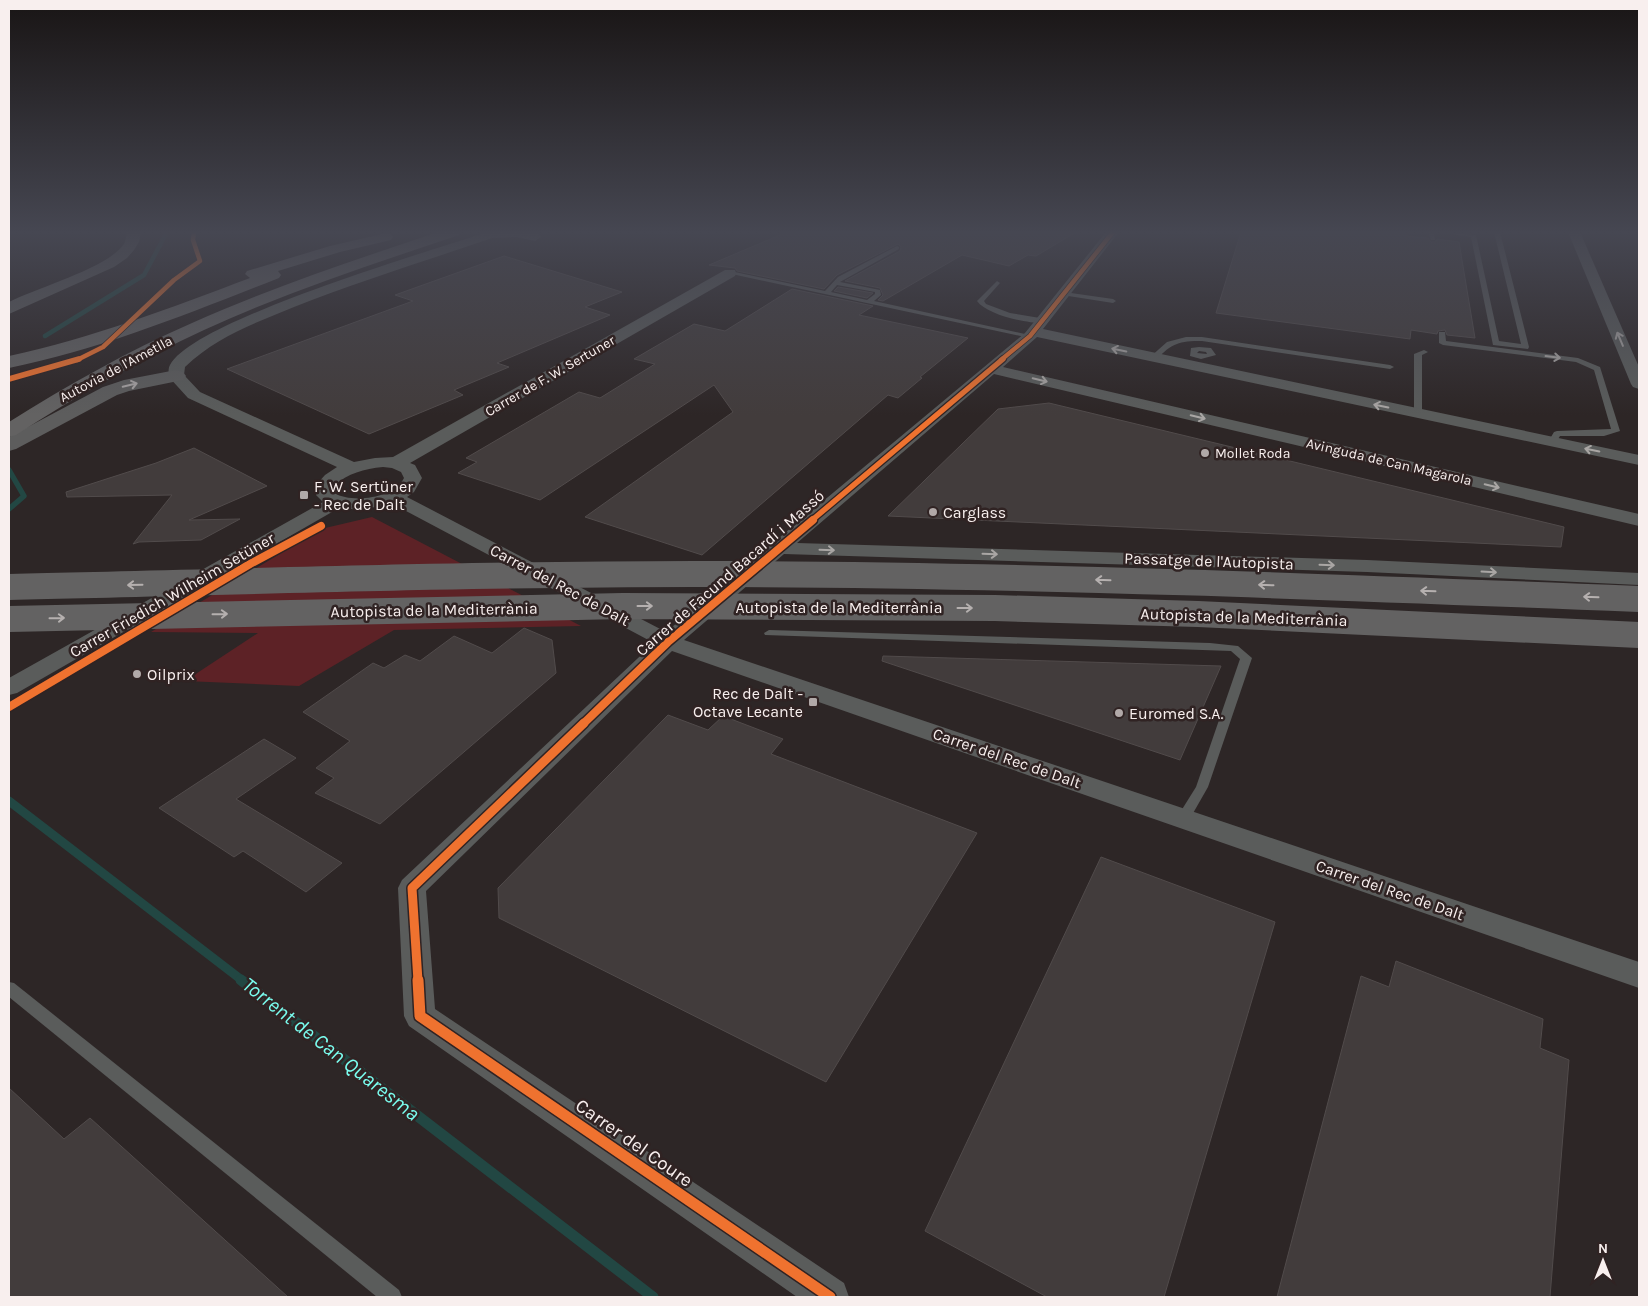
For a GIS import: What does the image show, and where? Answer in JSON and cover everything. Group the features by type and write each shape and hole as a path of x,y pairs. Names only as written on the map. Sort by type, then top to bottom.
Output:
{"highway":[{"path":"9,350 40,345 89,332 201,293"},
{"path":"9,362 31,358 124,331 225,293"},
{"name":"Autovia de l'Ametlla","path":"9,412 106,358 228,303 255,293"},
{"name":"Autovia de l'Ametlla","path":"9,431 75,390 163,343 278,293"},
{"path":"9,444 57,410 163,343"},
{"name":"Autopista de la Mediterrània","path":"9,588 476,577 727,574 997,577 1639,599"},
{"name":"Autopista de la Mediterrània","path":"9,619 623,606 985,608 1198,614 1639,635"}],"street":[{"path":"9,309 39,293"},
{"path":"316,293 221,332 203,343 177,366 176,376 194,395 351,467"},
{"name":"Carrer de F. W. Sertuner","path":"396,463 695,293"},
{"path":"1600,293 1639,384"},
{"name":"Carrer de Facund Bacardí i Massó","path":"420,1016 412,888 668,642 992,369 1035,330 1064,294"},
{"path":"1035,330 1153,358 1639,460"},
{"name":"Avinguda de Can Magarola","path":"992,369 1639,520"},
{"path":"9,444 110,391 124,386 176,376"},
{"path":"383,462 396,463 409,469 413,478 408,488 393,497 363,504 336,502 325,495 325,485 334,475 351,467 383,462"},
{"name":"Carrer del Rec de Dalt","path":"393,497 668,642 1639,975"},
{"name":"Carrer Friedich Wilheim Setüner","path":"9,688 336,502"},
{"name":"Passatge de l'Autopista","path":"778,548 1348,566 1639,578"},
{"name":"Carrer del Coure","path":"420,1016 830,1297"}],"lane":[{"path":"827,293 868,302 1035,330"},
{"path":"868,302 878,293"},
{"path":"988,293 980,301 983,306 1016,316 1035,330"},
{"path":"1486,293 1496,344 1525,347 1512,293"},
{"path":"1064,294 1113,301"},
{"path":"1442,334 1443,343 1578,360 1597,369 1616,431 1557,434 1552,442"},
{"path":"1153,358 1168,343 1175,340 1202,339 1390,367"},
{"path":"1418,414 1418,354 1424,352"},
{"path":"769,633 1234,648 1246,658 1202,787 1183,818"},
{"path":"9,988 392,1297"}],"shaded area":[{"path":"372,517 581,626 394,630 299,686 185,681 258,633 151,632 321,529"}],"building":[{"path":"401,293 620,293 585,307 610,315 497,363 509,367 454,390 463,395 369,434 227,369 413,301 395,295"},
{"path":"786,293 811,293 873,306 859,315 968,338 920,377 922,378 898,398 888,395 702,555 585,517 733,412 714,385 540,500 458,473 477,462 466,458 579,392 600,398 655,364 634,359 694,324 725,331"},
{"path":"843,293 873,293 867,298"},
{"path":"882,293 897,293 883,301 878,300 883,295"},
{"path":"1222,293 1467,293 1475,338 1447,335 1445,330 1438,331 1437,334 1411,330 1410,339 1216,313"},
{"path":"1049,403 1564,527 1561,547 888,516 998,409"},
{"path":"194,448 267,486 189,520 240,519 201,540 139,542 133,544 172,495 67,497 66,492 156,463"},
{"path":"524,628 552,640 556,673 380,824 315,793 334,778 316,768 350,741 303,712 373,663 384,668 405,655 420,661 454,636 492,653"},
{"name":"Euromed S.A.","path":"883,656 1221,666 1180,760 882,661"},
{"path":"668,715 708,730 723,716 783,739 771,754 977,833 826,1082 499,918 498,888"},
{"path":"264,739 296,758 236,799 342,863 306,892 243,851 234,857 159,808"},
{"path":"1101,857 1275,922 1164,1297 1047,1297 925,1231"},
{"path":"1396,961 1543,1019 1540,1048 1569,1060 1550,1297 1277,1297 1361,976 1389,987"},
{"path":"9,1088 64,1139 90,1118 288,1297 9,1297"}],"waterway":[{"path":"45,336 115,293"},
{"path":"9,470 24,496 9,509"},
{"name":"Torrent de Can Quaresma","path":"9,801 243,981"},
{"name":"Torrent de Can Quaresma","path":"241,980 653,1297"}],"cycle path":[{"path":"9,379 77,360 103,347 160,293"},
{"path":"830,1297 420,1016 412,888 668,642 1030,336 1064,293"},
{"path":"9,707 250,564 321,526"}],"place":[{"name":"Mollet Roda","path":"1205,453"},
{"name":"F. W. Sertüner - Rec de Dalt","path":"304,495"},
{"name":"Carglass","path":"933,512"},
{"name":"Oilprix","path":"137,674"},
{"name":"Rec de Dalt - Octave Lecante","path":"813,702"},
{"name":"Euromed S.A.","path":"1119,713"}]}
